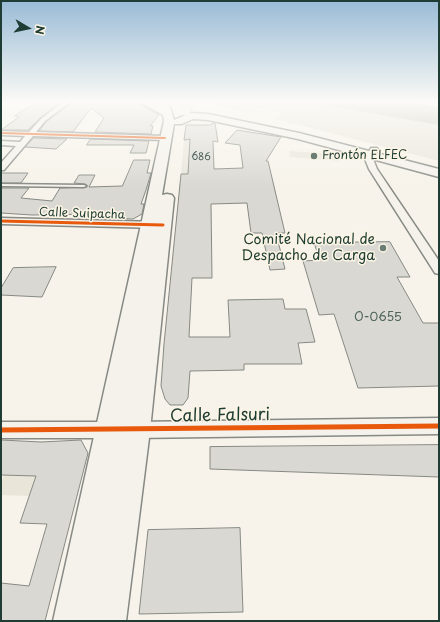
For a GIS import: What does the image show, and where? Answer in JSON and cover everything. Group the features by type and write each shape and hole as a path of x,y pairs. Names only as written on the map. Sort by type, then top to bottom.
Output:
{"main road":[{"path":"155,225 165,138 168,130"},
{"path":"107,621 123,430 171,130"},
{"path":"270,130 439,167"},
{"path":"273,130 299,136"},
{"path":"293,130 313,134"},
{"path":"301,130 439,173"},
{"path":"72,621 123,430"}],"street":[{"path":"1,168 34,130"},
{"path":"1,133 165,138"},
{"path":"1,143 22,144"},
{"path":"372,152 369,159 372,169 439,270"},
{"name":"Calle Suipacha","path":"1,221 155,225"},
{"name":"Calle Falsuri","path":"1,430 439,426"}],"lane":[{"path":"1,185 84,186"}],"shaded area":[{"path":"318,130 439,130 439,161"},
{"path":"196,139 190,148 188,174 181,174 184,140"},
{"name":"Frontón ELFEC","path":"290,151 338,154 340,161 290,157"},
{"path":"32,441 47,442 29,496 1,495 1,483 4,475 19,476"}],"building":[{"path":"40,130 74,130 73,132 39,131"},
{"path":"96,130 152,130 151,134 95,132"},
{"path":"185,130 216,130 218,142 213,141 214,169 243,168 240,145 225,143 237,130 281,137 266,161 268,161 285,233 276,233 285,269 270,270 262,233 251,233 247,203 211,204 212,278 192,278 189,337 230,337 228,300 283,299 285,309 306,309 315,342 298,343 302,364 244,364 244,370 190,371 188,398 183,405 170,405 165,399 161,386 181,174 188,174 190,139 184,140"},
{"path":"34,138 67,139 56,149 25,147"},
{"path":"91,139 149,141 146,153 130,153 134,145 87,145"},
{"path":"134,160 150,160 147,173 151,173 141,204 144,204 142,214 133,219 100,218 102,214 32,215 1,213 1,188 29,188 21,198 52,201 60,188 87,187 85,184 74,183 79,175 95,175 89,187 122,186"},
{"path":"1,173 28,173 21,183 1,183"},
{"path":"390,242 410,277 397,277 423,323 439,323 439,386 358,388 334,314 319,315 303,261 320,260 314,243"},
{"path":"56,267 42,297 1,295 1,288 13,268"},
{"path":"1,440 41,442 81,440 88,453 45,621 1,621 1,583 29,586 47,524 20,523 36,476 1,475"},
{"path":"439,445 439,477 210,469 210,447"},
{"path":"240,528 243,612 139,614 148,530"}],"cycle path":[{"path":"1,133 165,138"},
{"path":"1,221 163,225"},
{"path":"1,430 439,426"}],"place":[{"name":"Frontón ELFEC","path":"314,156"},
{"name":"Comité Nacional de Despacho de Carga","path":"383,248"}]}
